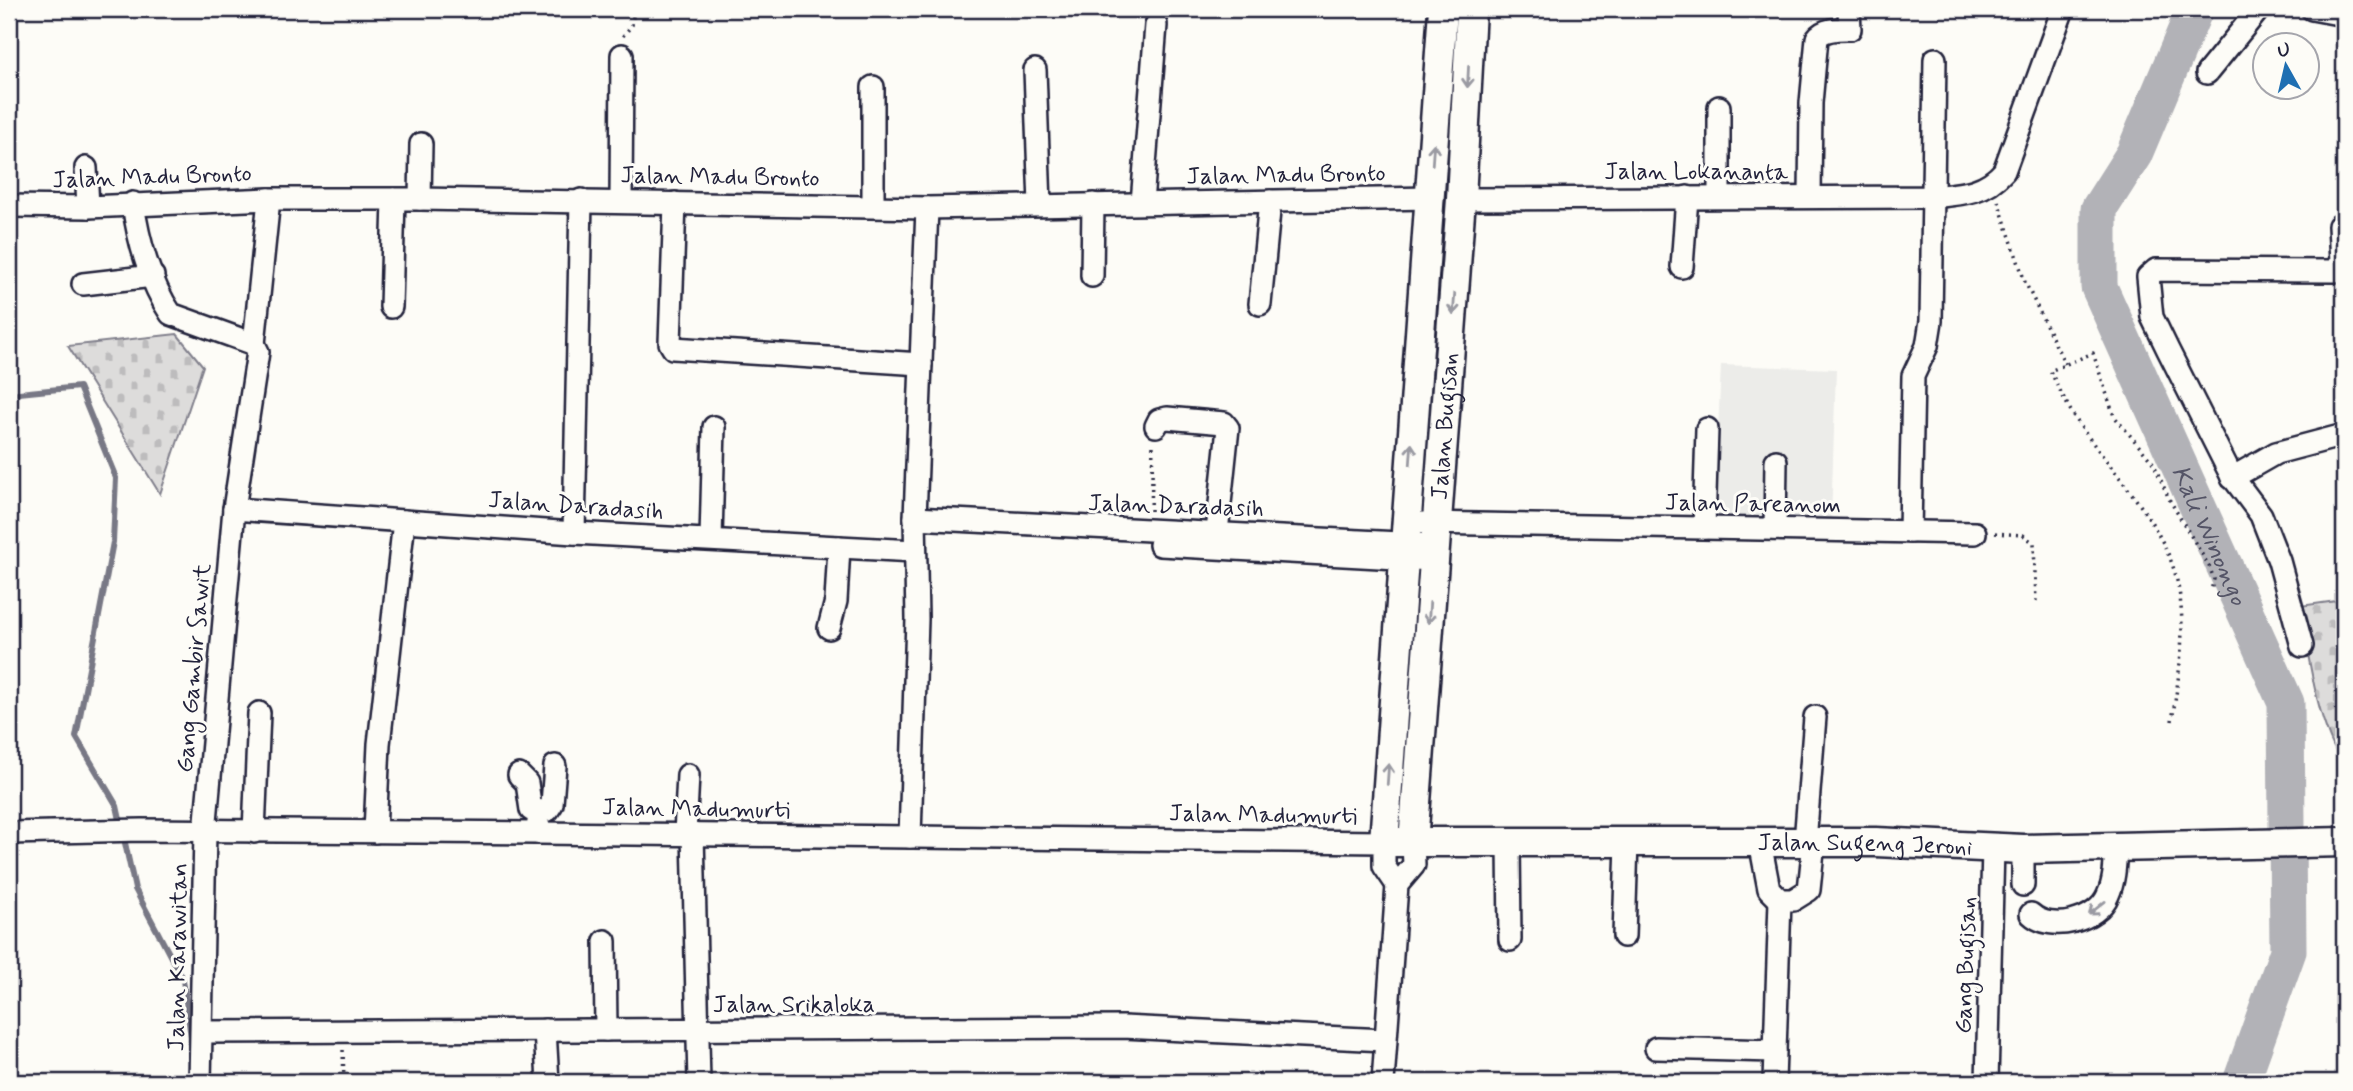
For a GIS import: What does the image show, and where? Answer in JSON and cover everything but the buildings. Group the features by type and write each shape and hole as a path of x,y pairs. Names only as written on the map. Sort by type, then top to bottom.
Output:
{"main road":[{"name":"Jalan Bugisan","path":"1384,842 1443,9"},
{"name":"Jalan Bugisan","path":"1413,842 1461,199 1471,9"},
{"path":"1430,198 1461,199"},
{"name":"Jalan Sugeng Jeroni","path":"1384,842 1810,842 2023,849 2344,842"}],"street":[{"path":"1810,197 1811,103 1817,37 1833,29 1850,29 1849,9"},
{"path":"1991,186 2004,171 2063,9"},
{"path":"2207,73 2259,9"},
{"path":"2312,9 2344,15"},
{"path":"1142,203 1156,25"},
{"path":"621,201 622,55"},
{"path":"1910,532 1913,376 1927,346 1931,321 1935,59"},
{"path":"1035,70 1040,205"},
{"path":"873,87 873,205"},
{"path":"1718,197 1719,107"},
{"path":"420,199 421,144"},
{"path":"86,168 88,207"},
{"name":"Jalan Lokananta","path":"1461,199 1931,197 1966,194 1991,186"},
{"path":"1682,267 1687,197"},
{"name":"Jalan Madu Bronto","path":"9,206 88,207 269,199 420,199 927,208 1430,198"},
{"name":"Gang Gambir Sawit","path":"205,832 234,509 257,365 254,344 269,199"},
{"path":"391,307 394,199"},
{"path":"573,533 579,403 580,200"},
{"path":"1260,304 1270,201"},
{"path":"134,203 140,240 171,314 254,344"},
{"path":"676,203 670,293 670,343 673,348 921,364"},
{"path":"1092,276 1093,204"},
{"path":"910,837 917,619 915,534 927,208"},
{"path":"2302,646 2279,561 2261,515 2232,478 2152,317 2150,274 2156,270 2336,271 2341,262 2339,226 2344,223"},
{"path":"83,284 153,276"},
{"path":"1156,426 1159,420 1167,418 1224,423 1228,428 1217,532"},
{"path":"711,539 714,427"},
{"path":"1704,528 1707,429"},
{"path":"2232,478 2276,453 2344,435"},
{"path":"1775,529 1776,461"},
{"name":"Jalan Daradasih","path":"234,509 573,533 839,547 915,534 1150,531 1435,543"},
{"path":"375,832 379,744 404,521"},
{"name":"Jalan Pareanom","path":"1435,543 1704,528 1975,533"},
{"name":"Jalan Daradasih","path":"915,534 1405,541"},
{"path":"829,628 836,601 839,547"},
{"path":"254,832 259,713"},
{"path":"1760,842 1769,889 1780,900 1793,900 1809,890 1815,717"},
{"path":"519,775 527,783 531,810 548,810 552,804 555,766"},
{"path":"688,775 699,1082"},
{"path":"537,833 538,811"},
{"name":"Jalan Madumurti","path":"9,833 142,830 1384,842"},
{"name":"Jalan Karawitan","path":"200,1082 205,832"},
{"path":"1384,842 1384,866 1397,885"},
{"path":"1383,1082 1397,885 1413,864 1413,842"},
{"path":"1509,842 1510,940"},
{"path":"1624,936 1627,842"},
{"path":"2031,914 2038,920 2053,923 2074,921 2093,912 2108,898 2114,874 2116,846"},
{"name":"Gang Bugisan","path":"1987,1082 1993,848"},
{"path":"2023,849 2023,886"},
{"path":"1774,1082 1780,900"},
{"path":"605,941 606,1030"},
{"name":"Jalan Srikaloka","path":"202,1032 1123,1027 1385,1040"},
{"path":"545,1030 548,1082"},
{"path":"1656,1048 1775,1051"}],"path":[{"path":"622,55 621,40 632,25 634,9"},
{"path":"1991,186 2008,227 2025,282 2065,364"},
{"path":"2172,721 2180,668 2181,623 2171,562 2147,516 2075,417 2050,371 2093,353 2114,416 2154,464 2169,499 2209,566 2214,579 2211,590"},
{"path":"1150,531 1156,426"},
{"path":"1975,533 2022,535 2034,542 2036,603"},
{"path":"343,1031 344,1082"}],"shaded area":[{"path":"1721,365 1836,369 1831,522 1714,521"}],"green space":[{"path":"177,334 203,366 160,494 68,346"},
{"path":"2344,600 2344,765 2320,710 2300,606"}],"waterway":[{"name":"Kali Winongo","path":"2195,9 2134,154 2099,209 2099,287 2286,703 2288,951 2241,1082"},
{"path":"9,394 79,387 116,478 113,542 76,737 117,806 135,889 183,980 191,1037"}]}
